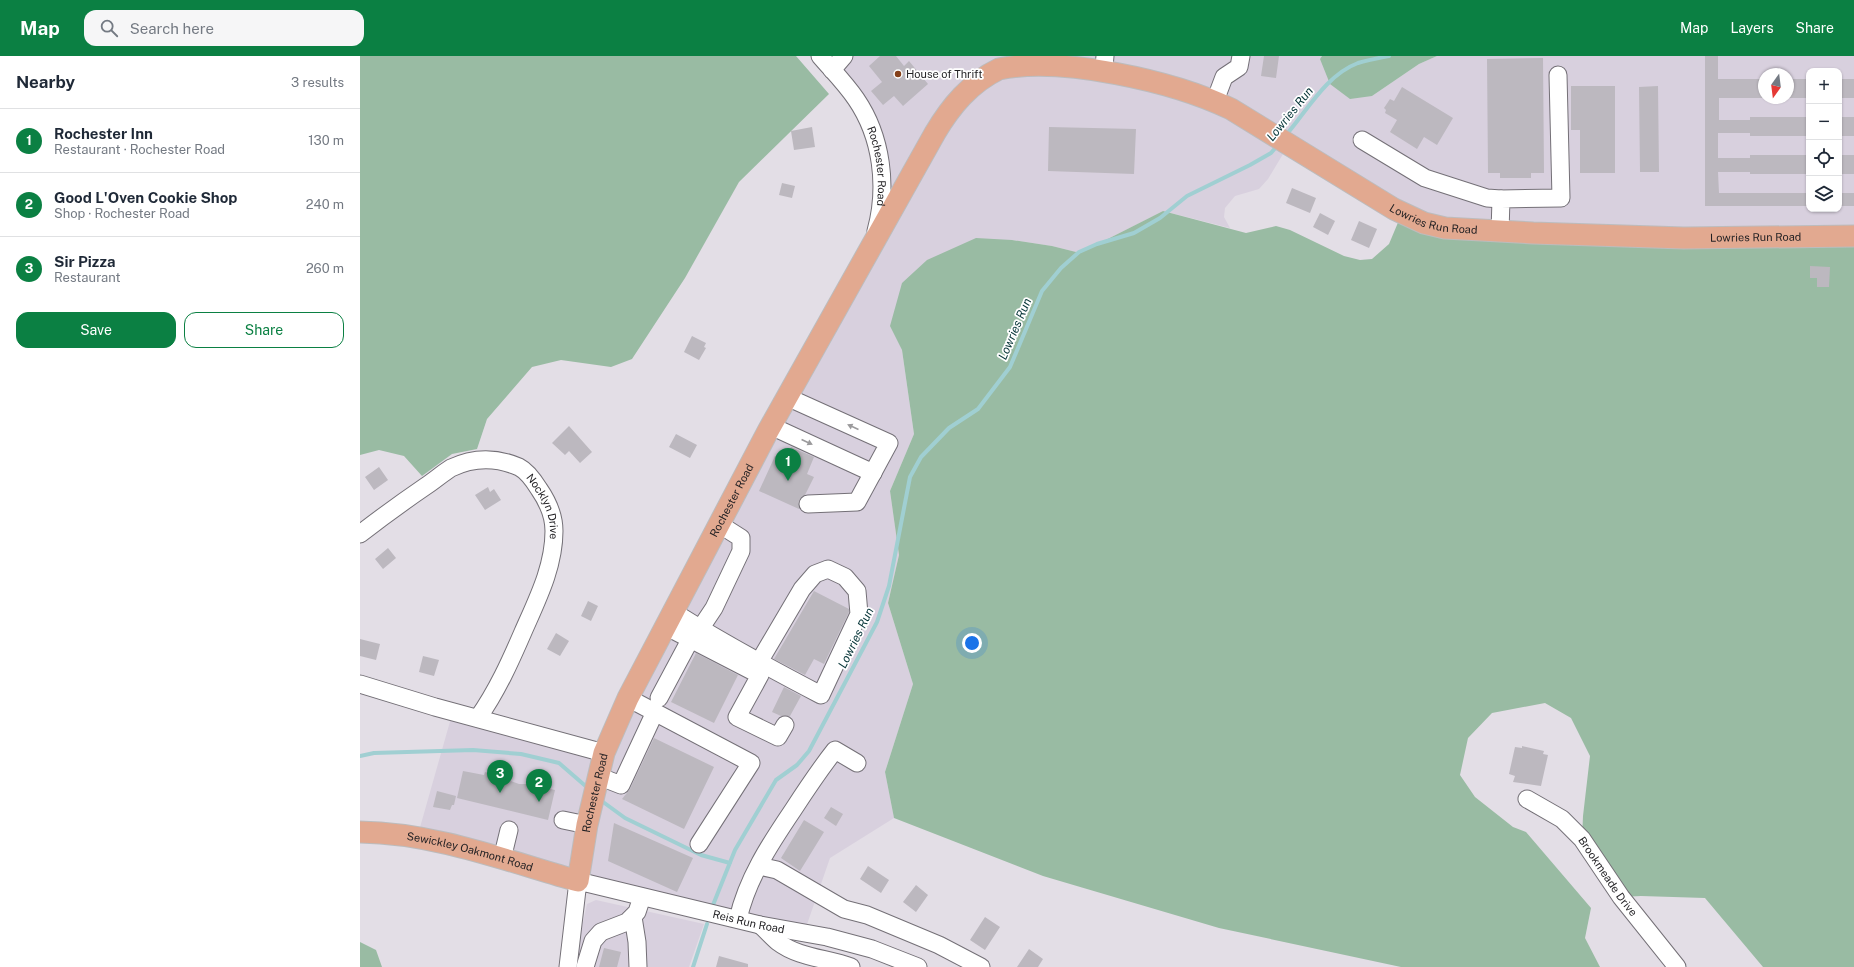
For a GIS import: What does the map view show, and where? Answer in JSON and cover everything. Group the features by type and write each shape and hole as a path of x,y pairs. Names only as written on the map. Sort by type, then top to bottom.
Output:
{"main road":[{"path":"871,249 938,127 954,104 964,94 987,76 1013,64 1043,60 1077,62"},
{"name":"Lowries Run Road","path":"1077,62 1105,61 1171,84 1215,102 1258,125 1369,195 1418,221 1446,228 1500,232 1692,238 1854,236"},
{"name":"Rochester Road","path":"578,881 587,825 604,753 628,698 668,619 771,426 871,249"},
{"name":"Sewickley Oakmont Road","path":"360,832 374,832 429,840 578,881"}],"street":[{"name":"Rochester Road","path":"820,56 856,99 868,121 878,146 882,173 883,195 871,249"},
{"path":"832,70 844,56"},
{"name":"Lowries Run Road","path":"1050,56 1077,62"},
{"path":"1215,102 1224,77 1239,67 1241,56"},
{"path":"1362,140 1425,178 1487,198 1561,198 1558,75"},
{"path":"1500,232 1501,199"},
{"path":"787,397 889,443 857,502 808,504"},
{"path":"771,426 873,473"},
{"name":"Nocklyn Drive","path":"360,534 452,468 480,460 487,459 506,462 522,469 536,484 548,502 553,517 554,531 553,549 546,577 506,671 478,718"},
{"path":"595,788 621,785 657,705 695,634 714,608 741,551 741,538 719,524"},
{"path":"695,634 759,662 821,695 859,614 857,592 845,577 828,569 815,574 802,589 759,662"},
{"path":"668,619 695,634 760,675 737,717 778,737 785,725"},
{"path":"360,684 435,707 604,753"},
{"path":"628,698 657,705 750,763 699,844"},
{"path":"738,919 750,883 766,851 823,765 835,750 857,764"},
{"name":"Brookmeade Drive","path":"1527,799 1562,819 1582,839 1621,897 1677,967"},
{"path":"563,820 587,825"},
{"path":"502,859 509,830"},
{"path":"759,866 777,870 844,909 867,915 939,945 981,967"},
{"name":"Rochester Road","path":"568,967 578,881"},
{"name":"Reis Run Road","path":"578,881 760,924 828,937 872,949 918,967"},
{"path":"584,967 593,941 598,935 628,922 633,917 642,897"},
{"path":"633,917 638,942 638,967"},
{"path":"760,924 778,942 793,950 812,957 851,967"}],"shaded area":[{"path":"820,56 1322,56 1320,59 1372,96 1419,64 1437,56 1854,56 1854,236 1446,228 1289,144 1268,179 1259,189 1235,196 1225,208 1224,217 1230,228 1163,211 1080,253 1052,246 1012,240 891,326 902,350 914,434 890,491 899,555 888,603 913,684 885,772 894,818 830,858 804,933 417,838 453,711 604,753 871,249 878,146"},
{"path":"596,900 704,924 689,967 575,967 576,954 587,904"}],"green space":[{"path":"360,56 796,56 829,94 739,182 685,278 632,359 611,367 561,360 532,367 487,419 477,449 452,454 422,476 404,456 379,450 360,455"},
{"path":"1322,56 1437,56 1419,64 1372,96 1350,99 1330,84 1320,59"},
{"path":"1163,211 1246,233 1276,226 1290,230 1344,256 1360,260 1372,259 1389,244 1402,213 1413,218 1854,236 1854,967 1763,967 1705,898 1641,896 1621,897 1582,839 1583,816 1590,756 1571,718 1545,703 1492,713 1468,738 1460,775 1475,797 1513,827 1526,832 1591,908 1585,938 1600,967 1401,967 1219,928 1043,876 894,818 885,772 913,684 888,603 899,555 890,491 914,434 902,350 890,326 902,283 927,260 976,238 1012,240 1052,246 1080,253"},
{"path":"360,942 376,950 382,967 360,967"}],"building":[{"name":"House of Thrift","path":"880,56 896,56 904,66 909,61 928,84 903,106 894,96 883,105 871,91 882,82 869,66"},
{"path":"1264,56 1279,56 1276,78 1261,76"},
{"path":"1705,56 1718,56 1718,79 1758,79 1758,98 1719,98 1719,120 1750,120 1750,117 1806,117 1806,136 1750,136 1750,133 1718,133 1718,158 1750,158 1750,155 1806,155 1806,174 1750,174 1750,172 1718,172 1719,193 1806,193 1806,206 1705,206"},
{"path":"1543,58 1544,173 1531,173 1531,178 1500,178 1500,173 1488,173 1487,59"},
{"path":"1794,79 1806,79 1806,98 1794,98"},
{"path":"1842,79 1854,79 1854,98 1842,98"},
{"path":"1571,86 1615,86 1615,173 1580,173 1580,130 1571,130"},
{"path":"1658,86 1659,172 1640,172 1639,87"},
{"path":"1402,87 1453,118 1437,145 1424,137 1417,149 1390,132 1397,120 1385,113 1386,110 1384,108 1390,99 1394,101"},
{"path":"1842,117 1854,117 1854,136 1842,136"},
{"path":"812,127 815,147 794,150 791,131"},
{"path":"1049,127 1136,129 1134,174 1048,171"},
{"path":"1842,155 1854,155 1854,174 1842,174"},
{"path":"782,183 795,186 792,198 779,195"},
{"path":"1292,188 1316,198 1310,213 1286,203"},
{"path":"1842,193 1854,193 1854,206 1842,206"},
{"path":"1320,213 1335,221 1328,235 1313,227"},
{"path":"1359,221 1377,229 1369,248 1351,240"},
{"path":"1810,266 1830,267 1829,287 1817,287 1817,278 1810,278"},
{"path":"692,336 706,343 704,347 706,348 699,360 684,352"},
{"path":"569,426 592,452 580,463 569,451 565,455 552,443"},
{"path":"676,434 697,445 690,458 669,447"},
{"path":"791,447 814,457 807,474 814,477 805,495 799,500 799,509 759,491 775,456 785,460"},
{"path":"379,467 388,480 374,490 365,477"},
{"path":"488,487 490,492 494,489 501,500 485,510 475,495"},
{"path":"388,548 396,558 383,569 375,559"},
{"path":"814,591 849,609 849,612 824,664 814,659 805,675 774,659"},
{"path":"588,601 598,606 591,621 581,616"},
{"path":"556,633 569,641 560,656 547,649"},
{"path":"360,639 380,644 376,660 360,656"},
{"path":"696,653 738,675 714,723 671,702"},
{"path":"423,656 439,660 434,676 419,672"},
{"path":"784,687 801,696 790,716 781,716 772,712"},
{"path":"654,738 714,767 684,829 622,799 630,789"},
{"path":"1522,746 1544,751 1543,754 1548,755 1541,786 1513,782 1515,776 1509,774 1515,747 1522,748"},
{"path":"463,771 484,775 485,772 519,784 530,784 555,790 548,820 457,798"},
{"path":"437,791 456,796 454,805 452,805 450,810 433,807"},
{"path":"831,807 843,814 836,826 824,818"},
{"path":"804,820 824,832 800,871 781,858"},
{"path":"614,823 693,858 677,892 608,861"},
{"path":"868,866 889,880 881,893 860,879"},
{"path":"916,885 928,895 916,912 903,902"},
{"path":"985,917 1000,927 985,950 970,940"},
{"path":"604,948 621,952 617,967 599,967"},
{"path":"1029,949 1043,959 1038,967 1017,967"},
{"path":"719,956 748,964 748,967 716,967"}],"waterway":[{"name":"Lowries Run","path":"1286,135 1318,94 1336,76 1358,63 1389,56"},
{"name":"Lowries Run","path":"713,905 735,850 776,780 797,765 809,751 877,622 889,586 910,477 921,457 949,428 978,409 1010,367 1042,291 1061,268 1079,252 1097,244 1134,233 1160,218 1187,196 1250,165 1271,153 1278,145"},
{"path":"360,756 374,753 473,750 521,754 559,763 589,789"},
{"path":"599,799 625,818 701,855 730,863"},
{"name":"Lowries Run","path":"693,967 707,924"}],"place":[{"name":"House of Thrift","path":"898,74"},
{"name":"Rochester Inn","path":"788,481"},
{"name":"Sir Pizza","path":"500,793"},
{"name":"Good L'Oven Cookie Shop","path":"539,802"}]}
